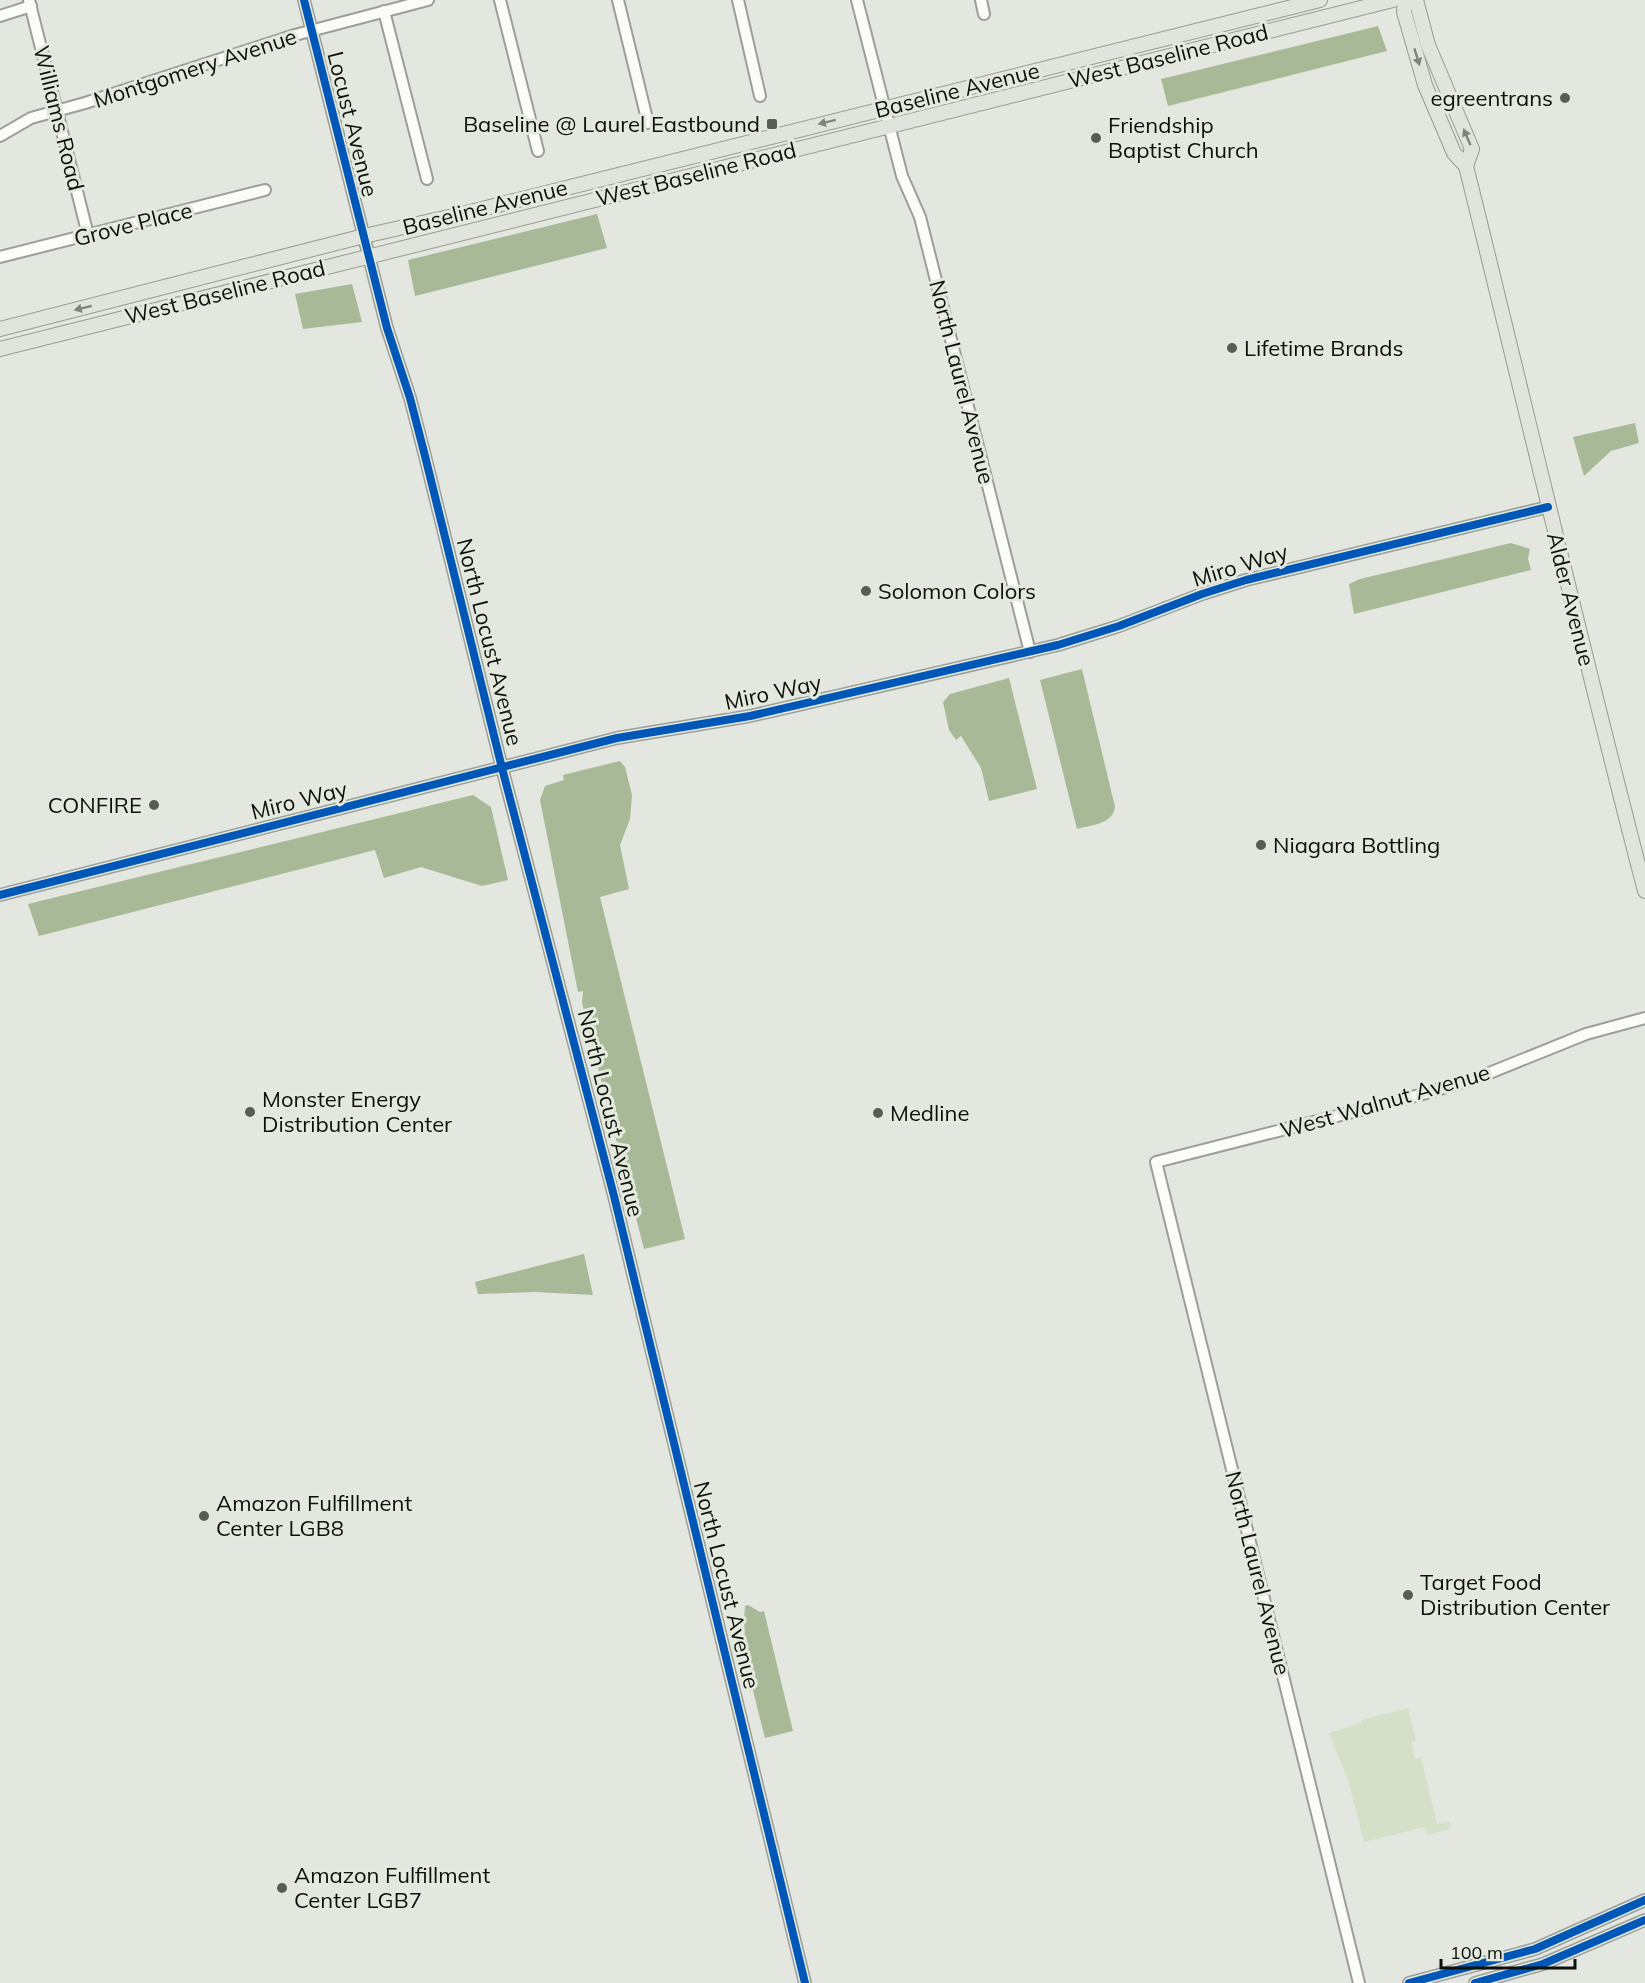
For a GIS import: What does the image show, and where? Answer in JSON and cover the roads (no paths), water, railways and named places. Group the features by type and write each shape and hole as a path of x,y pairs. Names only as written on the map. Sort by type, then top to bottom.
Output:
{"main road":[{"name":"Baseline Avenue","path":"0,329 364,236 886,116 1320,0"},
{"name":"West Baseline Road","path":"0,349 369,255 886,116 1393,0"},
{"name":"Alder Avenue","path":"1405,0 1404,12 1425,85 1454,153 1466,166 1522,390 1548,507 1645,891"},
{"name":"Alder Avenue","path":"1416,0 1428,45 1472,148 1466,166"}],"street":[{"name":"Locust Avenue","path":"304,0 369,255"},
{"name":"Montgomery Avenue","path":"0,136 31,118 312,31 428,0"},
{"path":"500,0 538,151"},
{"path":"618,0 648,123"},
{"path":"738,0 760,96"},
{"name":"North Laurel Avenue","path":"857,0 902,176 920,218 1030,652"},
{"path":"981,0 984,14"},
{"path":"0,16 30,3"},
{"name":"Williams Road","path":"30,3 88,235"},
{"path":"384,11 428,179"},
{"name":"Grove Place","path":"0,257 265,190"},
{"name":"North Locust Avenue","path":"369,255 387,328 410,398 502,768 614,1196 805,1983"},
{"name":"Miro Way","path":"0,895 617,738 750,717 1030,652 1084,637 1246,580 1548,507"},
{"name":"West Walnut Avenue","path":"1156,1162 1423,1094 1477,1078 1586,1034 1645,1018"},
{"name":"North Laurel Avenue","path":"1156,1162 1359,1983"},
{"path":"1409,1983 1534,1948 1645,1900"},
{"path":"1476,1983 1543,1964 1645,1920"}],"place":[{"name":"egreentrans","path":"1565,98"},
{"name":"Baseline @ Laurel Eastbound","path":"772,124"},
{"name":"Friendship Baptist Church","path":"1096,138"},
{"name":"Lifetime Brands","path":"1232,348"},
{"name":"Solomon Colors","path":"866,591"},
{"name":"CONFIRE","path":"154,805"},
{"name":"Niagara Bottling","path":"1261,845"},
{"name":"Monster Energy Distribution Center","path":"250,1112"},
{"name":"Medline","path":"878,1113"},
{"name":"Amazon Fulfillment Center LGB8","path":"204,1516"},
{"name":"Target Food Distribution Center","path":"1408,1595"},
{"name":"Amazon Fulfillment Center LGB7","path":"282,1888"}]}
